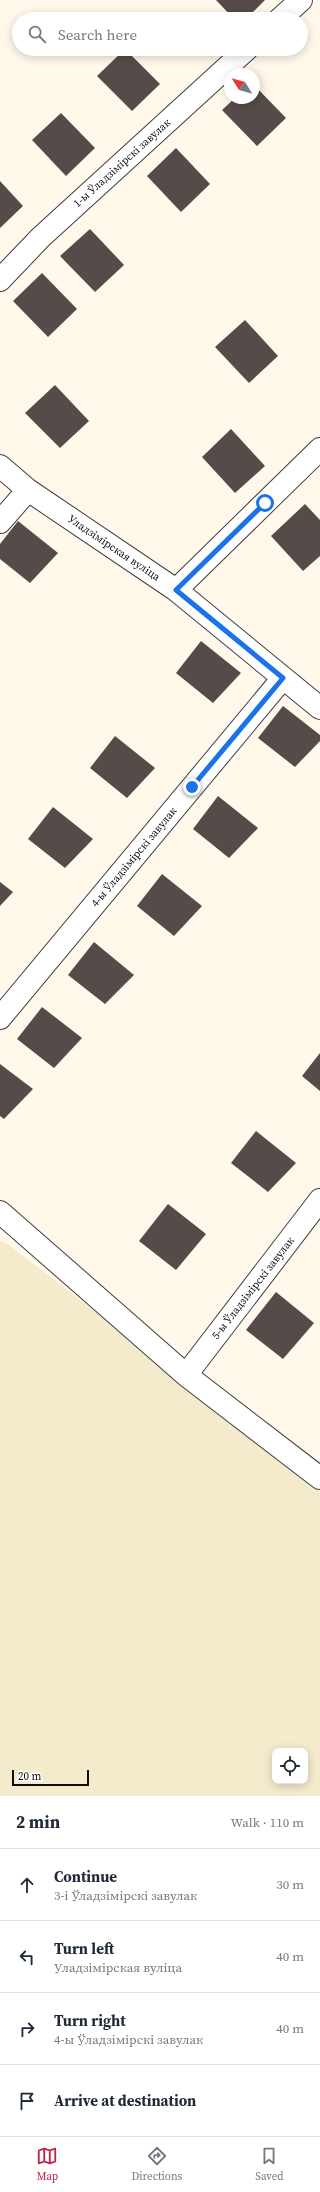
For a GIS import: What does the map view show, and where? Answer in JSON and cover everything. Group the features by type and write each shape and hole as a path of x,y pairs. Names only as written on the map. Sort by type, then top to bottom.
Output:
{"street":[{"path":"288,12 301,0"},
{"name":"1-ы Ўладзімірскі завулак","path":"0,280 40,238 239,56"},
{"path":"176,590 320,449"},
{"name":"Уладзімірская вуліца","path":"0,466 28,490 176,590 320,708"},
{"path":"0,522 28,490"},
{"name":"4-ы Ўладзімірскі завулак","path":"0,1018 283,678"},
{"name":"5-ы Ўладзімірскі завулак","path":"186,1375 320,1200"},
{"path":"0,1212 186,1375 320,1478"}],"shaded area":[{"path":"0,1241 9,1245 320,1485 320,1796 0,1796"}],"building":[{"path":"216,0 265,0 253,12 227,12"},
{"path":"118,56 132,56 160,84 132,111 97,76"},
{"path":"260,91 286,118 257,146 222,110 228,104 260,104"},
{"path":"61,113 95,148 66,176 32,140"},
{"path":"176,148 210,184 181,212 147,176"},
{"path":"0,181 23,206 0,228"},
{"path":"90,229 124,265 95,292 60,256"},
{"path":"42,273 77,309 48,337 13,301"},
{"path":"245,320 278,356 249,383 215,347"},
{"path":"55,385 89,421 60,448 25,413"},
{"path":"231,429 265,466 235,493 202,457"},
{"path":"305,504 320,520 320,556 303,571 271,536"},
{"path":"18,521 58,553 30,583 0,559 0,544"},
{"path":"201,641 241,673 213,703 176,673"},
{"path":"283,706 320,735 320,741 295,767 258,738"},
{"path":"115,736 155,768 127,798 90,768"},
{"path":"218,796 258,828 229,858 193,829"},
{"path":"53,807 93,839 65,868 28,839"},
{"path":"162,874 202,906 174,936 137,906"},
{"path":"0,882 13,892 0,906"},
{"path":"94,942 134,975 105,1004 68,975"},
{"path":"42,1007 82,1038 54,1068 17,1039"},
{"path":"320,1053 320,1091 302,1076"},
{"path":"0,1064 33,1089 4,1119 0,1116"},
{"path":"256,1131 296,1163 268,1192 231,1163"},
{"path":"168,1204 206,1234 176,1270 139,1241"},
{"path":"276,1292 314,1323 283,1359 246,1330"}],"route":[{"path":"192,787 283,678 176,590 265,503"}]}
